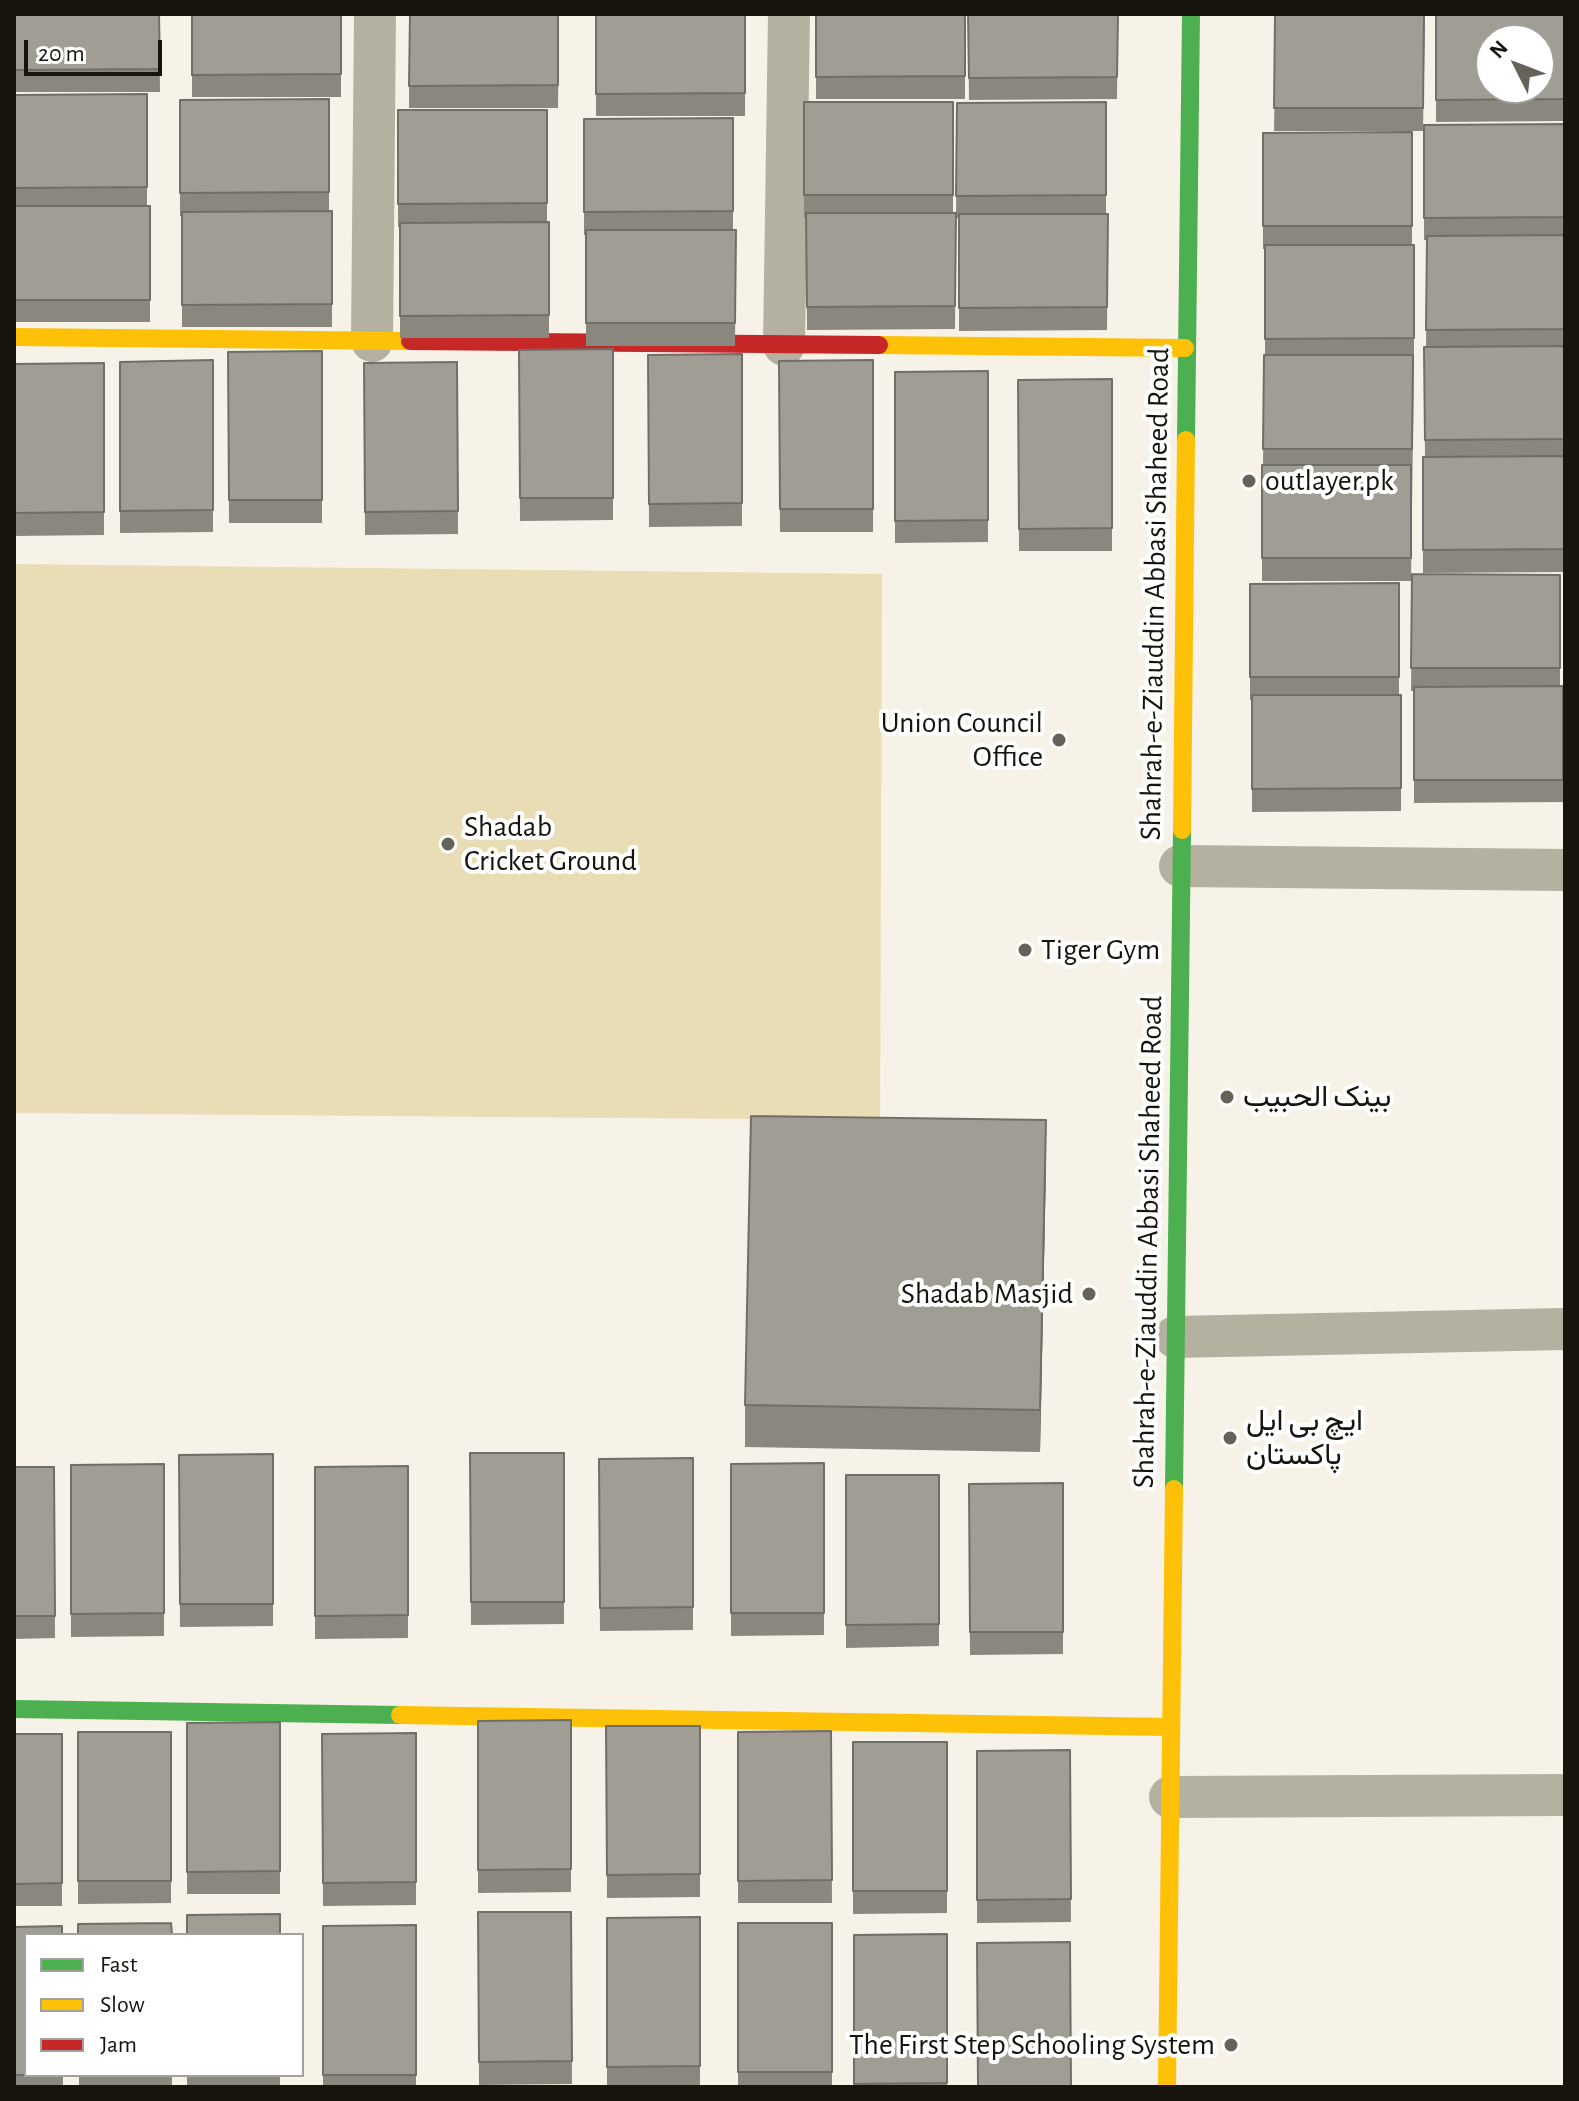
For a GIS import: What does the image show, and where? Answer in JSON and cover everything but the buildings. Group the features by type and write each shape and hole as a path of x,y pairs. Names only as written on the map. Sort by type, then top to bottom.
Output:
{"street":[{"path":"372,341 375,14"},
{"path":"784,345 789,14"},
{"name":"Shahrah-e-Ziauddin Abbasi Shaheed Road","path":"1167,2087 1191,14"},
{"path":"14,337 1185,348"},
{"path":"1180,866 1565,870"},
{"path":"1175,1337 1565,1329"},
{"path":"14,1709 1171,1727"},
{"path":"1170,1797 1565,1795"}],"shaded area":[{"name":"Shadab Cricket Ground","path":"14,564 882,574 880,1120 14,1113"}],"traffic: fast":[{"path":"1186,440 1191,14"},
{"path":"1174,1489 1182,830"},
{"path":"14,1709 400,1715"}],"traffic: slow":[{"path":"14,337 410,341"},
{"path":"879,345 1185,348"},
{"path":"1182,830 1186,440"},
{"path":"1167,2087 1174,1489"},
{"path":"400,1715 1171,1727"}],"traffic: jam":[{"path":"410,341 879,345"}],"place":[{"name":"outlayer.pk","path":"1249,481"},
{"name":"Union Council Office","path":"1059,740"},
{"name":"Shadab Cricket Ground","path":"448,844"},
{"name":"Tiger Gym","path":"1025,950"},
{"name":"بينک الحبيب","path":"1227,1097"},
{"name":"Shadab Masjid","path":"1089,1294"},
{"name":"ایچ بی ایل پاکستان","path":"1230,1438"},
{"name":"The First Step Schooling System","path":"1231,2045"}]}
